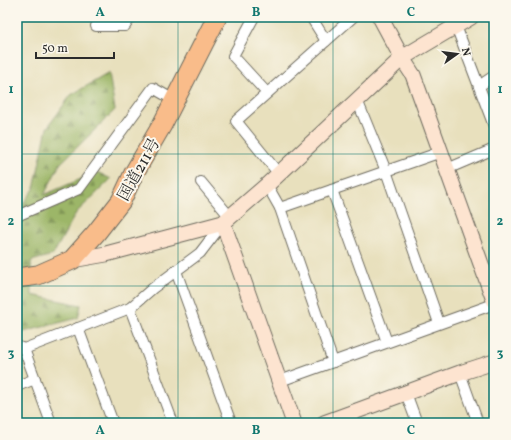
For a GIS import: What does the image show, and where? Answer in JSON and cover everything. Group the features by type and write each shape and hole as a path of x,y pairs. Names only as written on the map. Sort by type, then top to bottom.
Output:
{"highway":[{"name":"国道211号","path":"17,278 38,275 72,260 121,202 134,173 162,125 217,17"}],"street":[{"path":"96,26 125,26 131,17"},
{"path":"254,17 233,56 268,93"},
{"path":"311,17 326,41"},
{"path":"279,174 236,121 352,17"},
{"path":"380,17 412,75 494,300"},
{"path":"51,423 35,379 21,347 78,328 130,308 153,288 200,253 226,220 279,174 402,58 470,17"},
{"path":"456,26 494,126"},
{"path":"479,86 494,76"},
{"path":"17,216 79,189 153,88 174,100"},
{"path":"358,100 386,171 439,323"},
{"path":"447,170 494,149"},
{"path":"280,208 441,152"},
{"path":"201,182 226,220 294,423"},
{"path":"267,185 280,208 333,362"},
{"path":"332,190 387,342"},
{"path":"72,260 106,254 226,220"},
{"path":"176,270 231,423"},
{"path":"280,381 494,304"},
{"path":"130,308 173,423"},
{"path":"78,328 113,423"},
{"path":"324,423 354,418 406,393 494,362"},
{"path":"460,373 478,423"},
{"path":"17,386 35,379"},
{"path":"406,393 416,423"}],"green space":[{"path":"109,73 115,110 60,164 44,195 97,172 111,179 76,213 53,255 31,261 32,295 81,305 78,318 23,332 17,331 17,209 19,209 34,189 47,128 71,95"}]}
